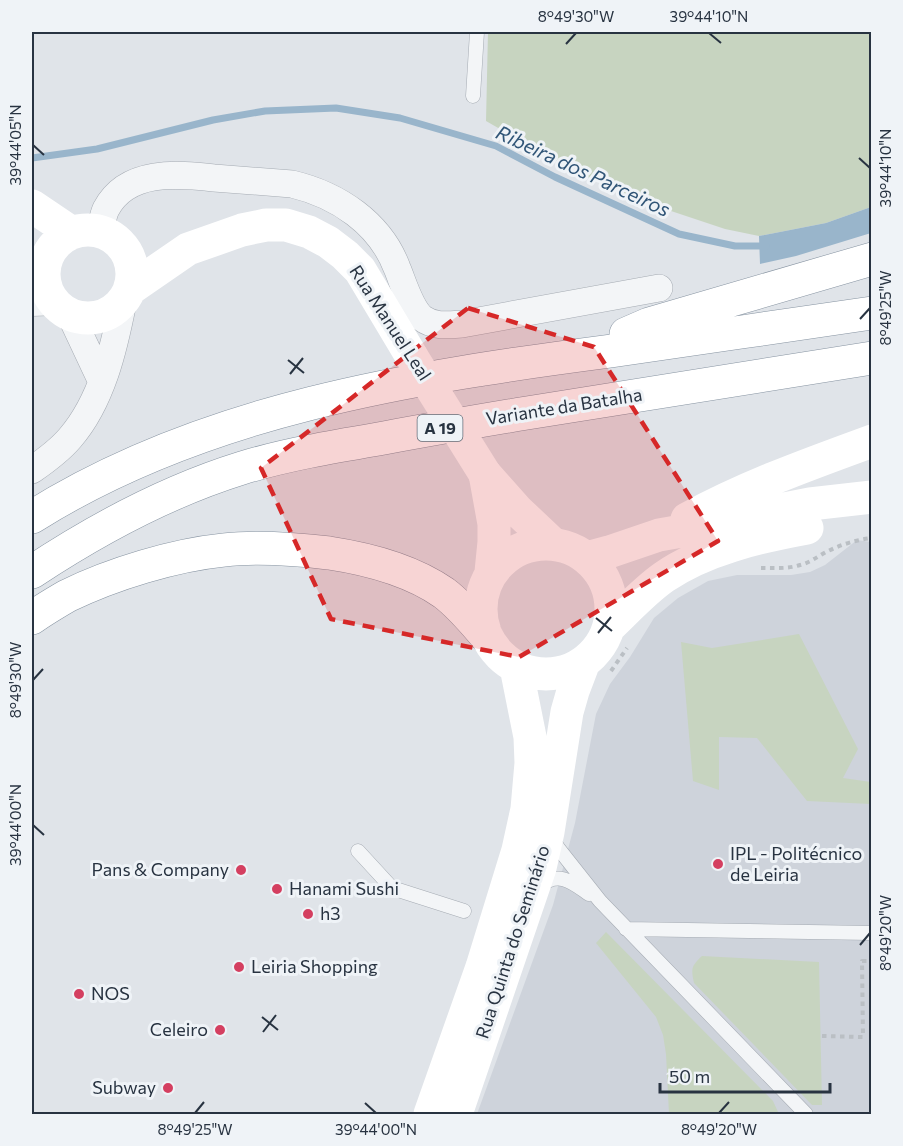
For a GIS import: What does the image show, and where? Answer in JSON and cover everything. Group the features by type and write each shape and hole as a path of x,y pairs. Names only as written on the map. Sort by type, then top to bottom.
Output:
{"main road":[{"path":"32,206 99,237 130,261 133,275 126,296"},
{"name":"Rua Manuel Leal","path":"54,310 84,318 112,311 126,296 188,249 242,230 266,225 286,225 309,232 328,242 360,270 485,474 505,517 494,542 491,572"},
{"path":"54,310 53,300 38,268 59,240 99,237"},
{"name":"Rua Manuel Leal","path":"99,237 188,249"},
{"path":"577,355 649,324 872,259"},
{"path":"32,517 62,498 155,453 317,401 451,374 872,313"},
{"name":"Variante da Batalha","path":"32,572 146,507 233,471 284,457 511,416 872,358"},
{"path":"659,535 732,496 872,441"},
{"path":"586,558 659,535 802,506 872,497"},
{"path":"505,517 552,543"},
{"path":"32,618 66,597 96,583 159,563 225,550 285,549 346,556 404,572 445,594 459,605 486,636 498,654 516,667 532,673 551,675 596,668 595,652 603,641 620,634 634,603 664,577 685,564 757,538 822,525 872,519"},
{"path":"486,636 480,614 482,592 491,572 507,555 518,549 540,543 552,543 576,551 600,572 608,589 620,634"},
{"name":"Rua Quinta do Seminário","path":"430,1114 485,958 518,850 527,809 530,786 530,737 516,667"},
{"name":"Rua Quinta do Seminário","path":"456,1114 540,868 567,712 573,691 596,668"}],"street":[{"path":"99,237 105,211 112,198 136,181 150,177 171,175 292,184 311,188 341,202 370,226 384,243 394,261 417,312 434,324 462,324 659,288"},
{"path":"32,470 51,457 70,438 87,414 102,382 126,296"},
{"path":"54,310 102,382"}],"lane":[{"path":"473,96 477,32"},
{"path":"548,832 600,902 806,1114"},
{"path":"358,851 392,888 464,911"},
{"path":"532,893 546,881 560,878 571,882 600,902"},
{"path":"626,929 872,933"}],"path":[{"path":"758,568 797,567 845,544 872,538"},
{"path":"596,668 625,651 620,634"},
{"path":"822,1036 863,1038 862,961 872,961"}],"highlighted area":[{"path":"468,308 594,347 718,541 519,657 331,619 261,468"}],"shaded area":[{"name":"IPL - Politécnico de Leiria","path":"857,540 871,542 871,1114 477,1114 553,905 575,823 596,714 610,684 654,618 678,598 708,581 737,575 791,575 810,572 825,565"}],"green space":[{"path":"488,32 869,32 870,45 872,45 871,207 826,223 759,236 725,229 635,199 568,168 486,121"},
{"path":"799,634 858,749 843,778 871,782 871,804 807,801 757,738 719,737 719,790 693,781 681,642 712,648"},
{"path":"606,932 773,1101 779,1114 669,1114 663,1035 656,1017 596,943"},
{"path":"702,956 819,962 822,1105 812,1105 694,983 693,968"}],"water":[{"path":"871,207 871,233 796,256 760,264 759,236 826,223"}],"waterway":[{"name":"Ribeira dos Parceiros","path":"32,158 97,149 213,120 265,111 336,108 400,118 496,146 555,177 679,234 735,246 766,246"}],"place":[{"name":"IPL - Politécnico de Leiria","path":"718,864"},
{"name":"Pans & Company","path":"241,870"},
{"name":"Hanami Sushi","path":"277,889"},
{"name":"h3","path":"308,914"},
{"name":"Leiria Shopping","path":"239,967"},
{"name":"NOS","path":"79,994"},
{"name":"Celeiro","path":"220,1030"},
{"name":"Subway","path":"168,1088"}]}
